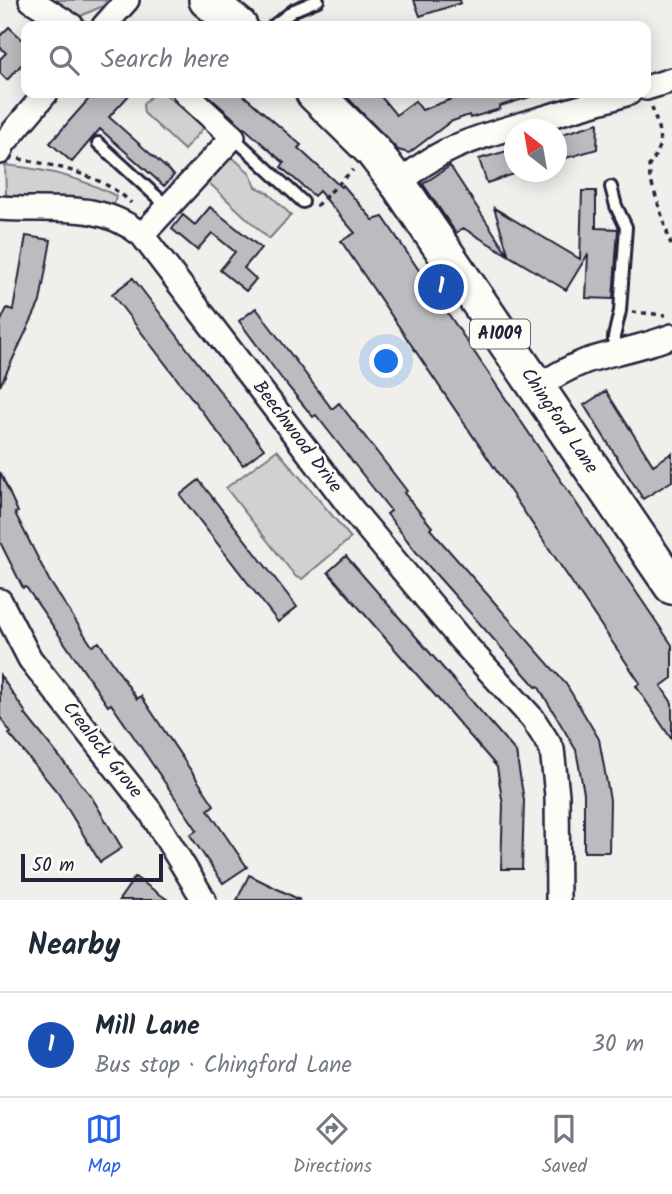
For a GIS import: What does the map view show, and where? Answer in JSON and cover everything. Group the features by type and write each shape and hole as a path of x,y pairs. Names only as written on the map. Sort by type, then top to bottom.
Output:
{"main road":[{"path":"207,0 233,21"},
{"name":"Chingford Lane","path":"319,98 373,151 399,185 672,586"}],"street":[{"path":"31,0 64,21"},
{"path":"108,21 127,0"},
{"path":"651,89 672,80"},
{"path":"6,155 3,144 42,98"},
{"path":"147,230 233,137 190,98"},
{"path":"399,185 420,166 469,140 623,98"},
{"name":"Beechwood Drive","path":"0,208 80,209 147,230 354,512 461,640 533,719 552,749 557,795 558,900"},
{"path":"536,387 560,372 585,362 672,336"},
{"name":"Crealock Grove","path":"0,601 30,659 150,811 204,900"}],"lane":[{"path":"280,21 294,10 318,0"},
{"path":"233,137 303,202"},
{"path":"98,143 168,207"},
{"path":"611,187 626,227 614,354"}],"path":[{"path":"643,98 659,131 660,144 649,166 650,178 672,248"},
{"path":"6,155 49,164 99,182 124,196 147,230"},
{"path":"303,202 314,208 363,161"},
{"path":"620,311 672,315"}],"shaded area":[{"path":"50,0 107,0 103,6 76,18"},
{"path":"149,98 170,98 204,127 184,150 144,113 143,104"},
{"path":"233,158 249,172 256,187 267,192 291,215 269,239 208,182 228,159"},
{"path":"5,165 76,179 116,196 114,205 75,198 14,201 6,194"},
{"path":"277,450 351,538 302,579 296,577 226,488"}],"building":[{"path":"414,0 460,0 461,3 420,16"},
{"path":"9,27 21,38 21,65 7,80 0,73 0,59 6,53 0,47 0,36"},
{"path":"90,98 126,98 109,117 174,175 164,186 100,129 72,162 50,143"},
{"path":"211,98 247,98 301,145 298,148 341,187 343,185 373,220 383,217 672,645 672,678 661,686 672,703 672,740 636,686 640,683 341,241 355,233 319,191 314,196 281,167 284,163"},
{"path":"348,98 382,98 396,115 415,101 422,110 454,98 527,98 500,106 500,109 450,122 409,153 398,150"},
{"path":"598,123 597,149 567,158 567,133"},
{"path":"504,152 504,177 487,183 479,159"},
{"path":"450,166 509,255 463,228 456,233 423,184"},
{"path":"582,191 596,191 596,228 618,229 613,299 586,298 588,254 566,290 509,256 494,208 580,259"},
{"path":"210,207 261,248 244,268 256,279 246,291 220,270 235,252 212,233 197,250 172,229 183,215 195,225"},
{"path":"26,236 51,240 40,302 0,386 0,323 7,308 13,310"},
{"path":"133,278 264,449 243,465 112,294"},
{"path":"256,308 332,409 339,403 407,491 404,493 432,527 430,529 566,684 599,739 610,800 609,852 584,852 584,793 576,750 538,686 536,687 417,553 387,514 391,511 316,415 313,417 282,379 239,321"},
{"path":"606,391 653,465 672,453 672,481 643,499 584,405"},
{"path":"0,472 18,512 15,513 49,580 92,646 99,642 137,699 141,696 214,805 208,810 247,867 223,883 190,835 197,830 134,737 111,704 108,706 26,587 23,588 0,542"},
{"path":"199,480 297,607 278,622 180,495"},
{"path":"346,556 516,752 524,800 522,869 501,869 503,805 497,767 328,572"},
{"path":"0,675 25,714 91,796 122,848 100,862 58,793 9,734 11,733 0,717"},
{"path":"249,875 300,900 237,900"},
{"path":"135,877 168,900 119,900"}],"place":[{"name":"Mill Lane","path":"441,287"}]}
